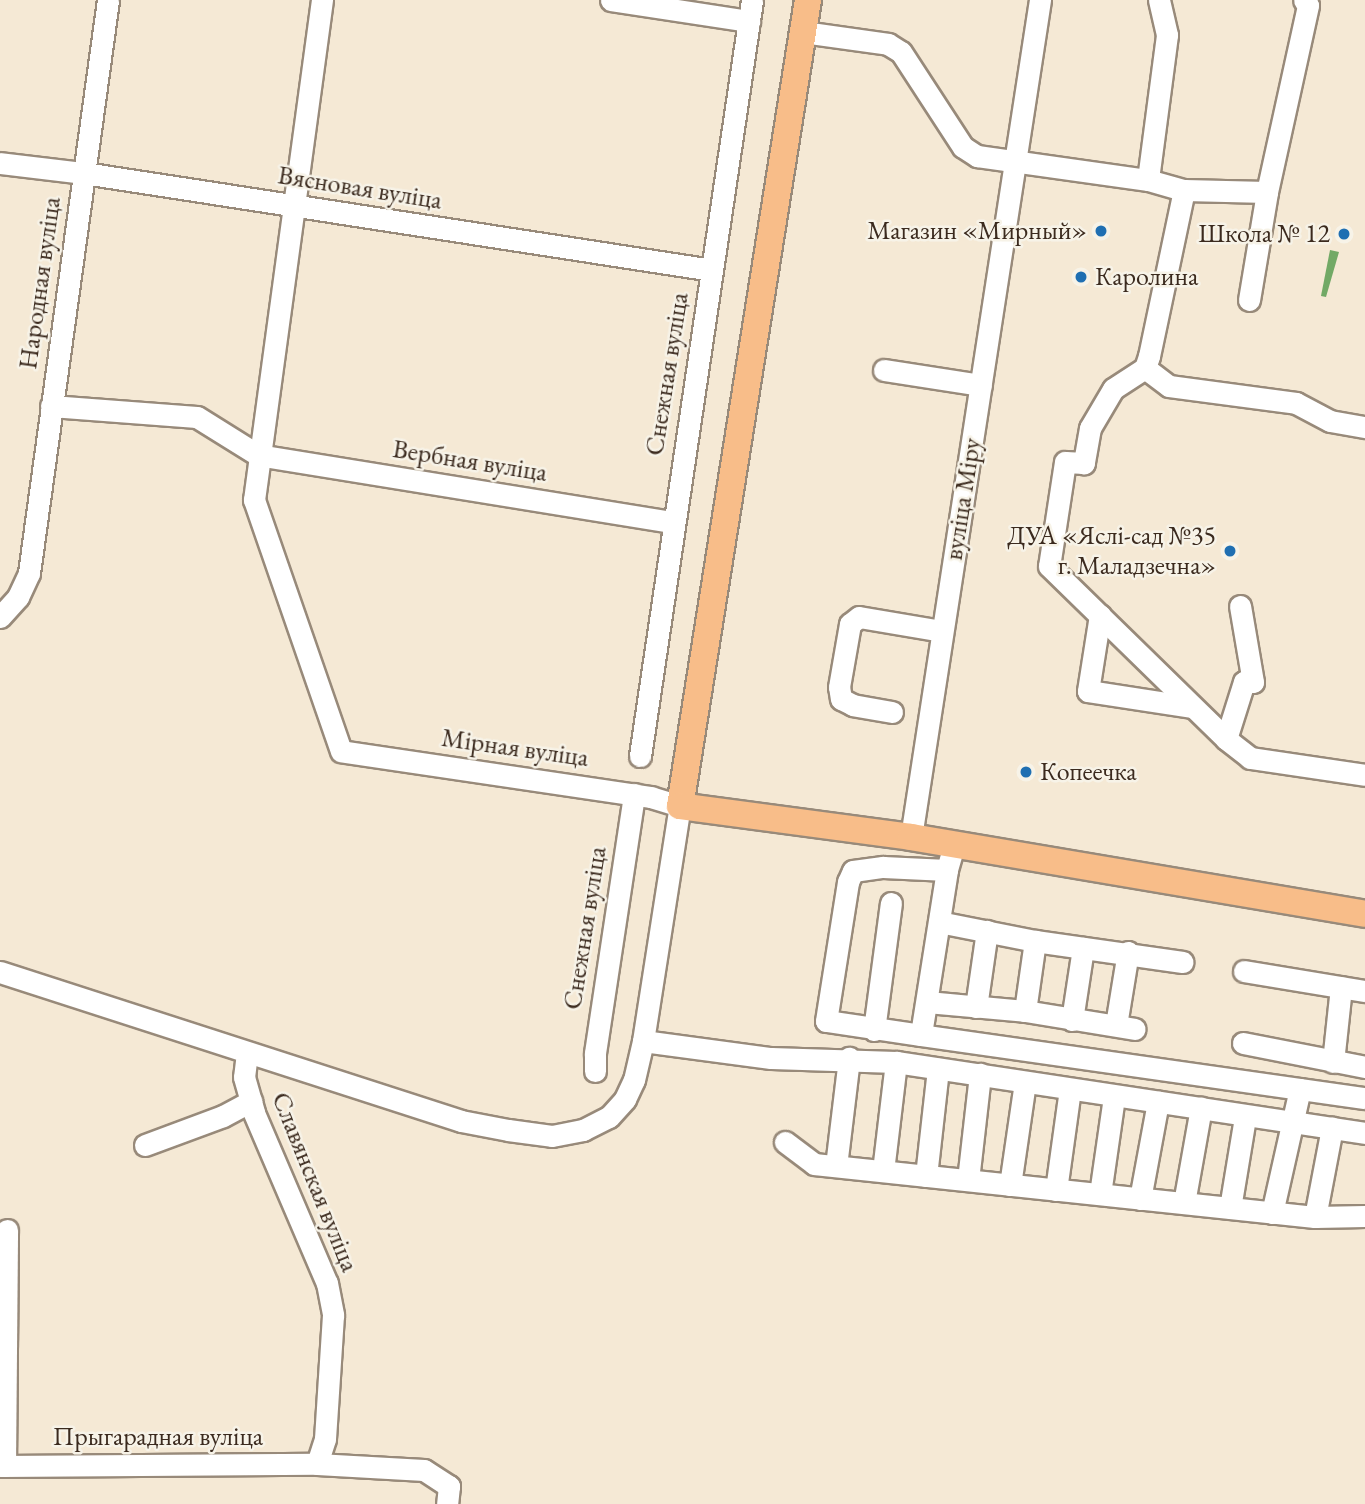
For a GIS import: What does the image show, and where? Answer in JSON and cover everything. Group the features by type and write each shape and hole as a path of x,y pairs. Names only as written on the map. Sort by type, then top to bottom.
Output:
{"main road":[{"path":"808,0 680,806 911,837 1365,914"}],"street":[{"name":"Народная вуліца","path":"0,617 18,597 29,573 108,0"},
{"path":"51,406 197,417 258,455 321,0"},
{"path":"611,0 751,10"},
{"name":"вуліца Міру","path":"911,837 1040,0"},
{"path":"1148,180 1167,35 1159,0"},
{"path":"1249,300 1267,192 1308,5 1304,0"},
{"name":"Снежная вуліца","path":"640,756 751,10"},
{"path":"803,32 888,44 901,52 963,147 977,156 1148,180 1184,190 1267,192"},
{"name":"Вясновая вуліца","path":"0,163 83,173 712,270"},
{"path":"1184,190 1145,368 1113,388 1090,428 1084,463 1065,462 1049,566 1226,739 1250,758 1365,775"},
{"path":"1145,368 1169,386 1296,403 1330,421 1365,427"},
{"path":"884,370 981,385"},
{"name":"Мірная вуліца","path":"258,455 254,500 341,751 634,794 680,806"},
{"name":"Вербная вуліца","path":"258,455 673,522"},
{"path":"1226,739 1244,682 1253,682 1240,606"},
{"path":"1100,615 1088,691 1193,707"},
{"path":"892,712 852,705 841,699 839,687 850,624 859,617 942,631"},
{"name":"Снежная вуліца","path":"595,1071 594,1053 634,794"},
{"path":"0,972 461,1121 552,1136 583,1130 609,1116 625,1100 634,1080 643,1041 680,806"},
{"path":"921,1035 947,870 954,845"},
{"path":"947,870 883,867 842,870 848,882 826,1021 874,1030 1365,1098"},
{"path":"874,1030 891,903"},
{"path":"939,922 1035,941 1183,962"},
{"path":"976,1007 987,931"},
{"path":"1025,1011 1035,941"},
{"path":"1072,1020 1083,948"},
{"path":"927,1002 1025,1011 1126,1027 1128,953"},
{"path":"1244,971 1365,991"},
{"path":"1333,1062 1341,987"},
{"path":"643,1041 771,1058 828,1062 849,1058 896,1062 1245,1117 1291,1121 1365,1133"},
{"path":"1243,1043 1365,1067"},
{"name":"Славянская вуліца","path":"247,1053 244,1077 251,1101 327,1283 333,1315 325,1439 317,1464"},
{"path":"836,1166 849,1058"},
{"path":"883,1171 896,1062"},
{"path":"926,1176 938,1069"},
{"path":"968,1180 981,1074"},
{"path":"1010,1185 1025,1082"},
{"path":"1056,1190 1070,1089"},
{"path":"1272,1213 1300,1089"},
{"path":"1100,1194 1114,1097"},
{"path":"145,1145 223,1116 251,1101"},
{"path":"1140,1199 1158,1102"},
{"path":"1184,1203 1201,1108"},
{"path":"1230,1208 1245,1117"},
{"path":"1315,1217 1332,1128"},
{"path":"785,1142 814,1164 1272,1213 1315,1217 1365,1216"},
{"path":"3,1466 7,1230"},
{"name":"Прыгарадная вуліца","path":"3,1466 317,1464 424,1470 449,1486 447,1504"}],"green space":[{"path":"1330,250 1339,252 1326,297 1321,296"}],"place":[{"name":"Магазин «Мирный»","path":"1101,231"},
{"name":"Школа № 12","path":"1344,234"},
{"name":"Каролина","path":"1081,277"},
{"name":"ДУА «Яслі-сад №35 г. Маладзечна»","path":"1230,551"},
{"name":"Копеечка","path":"1026,772"}]}
